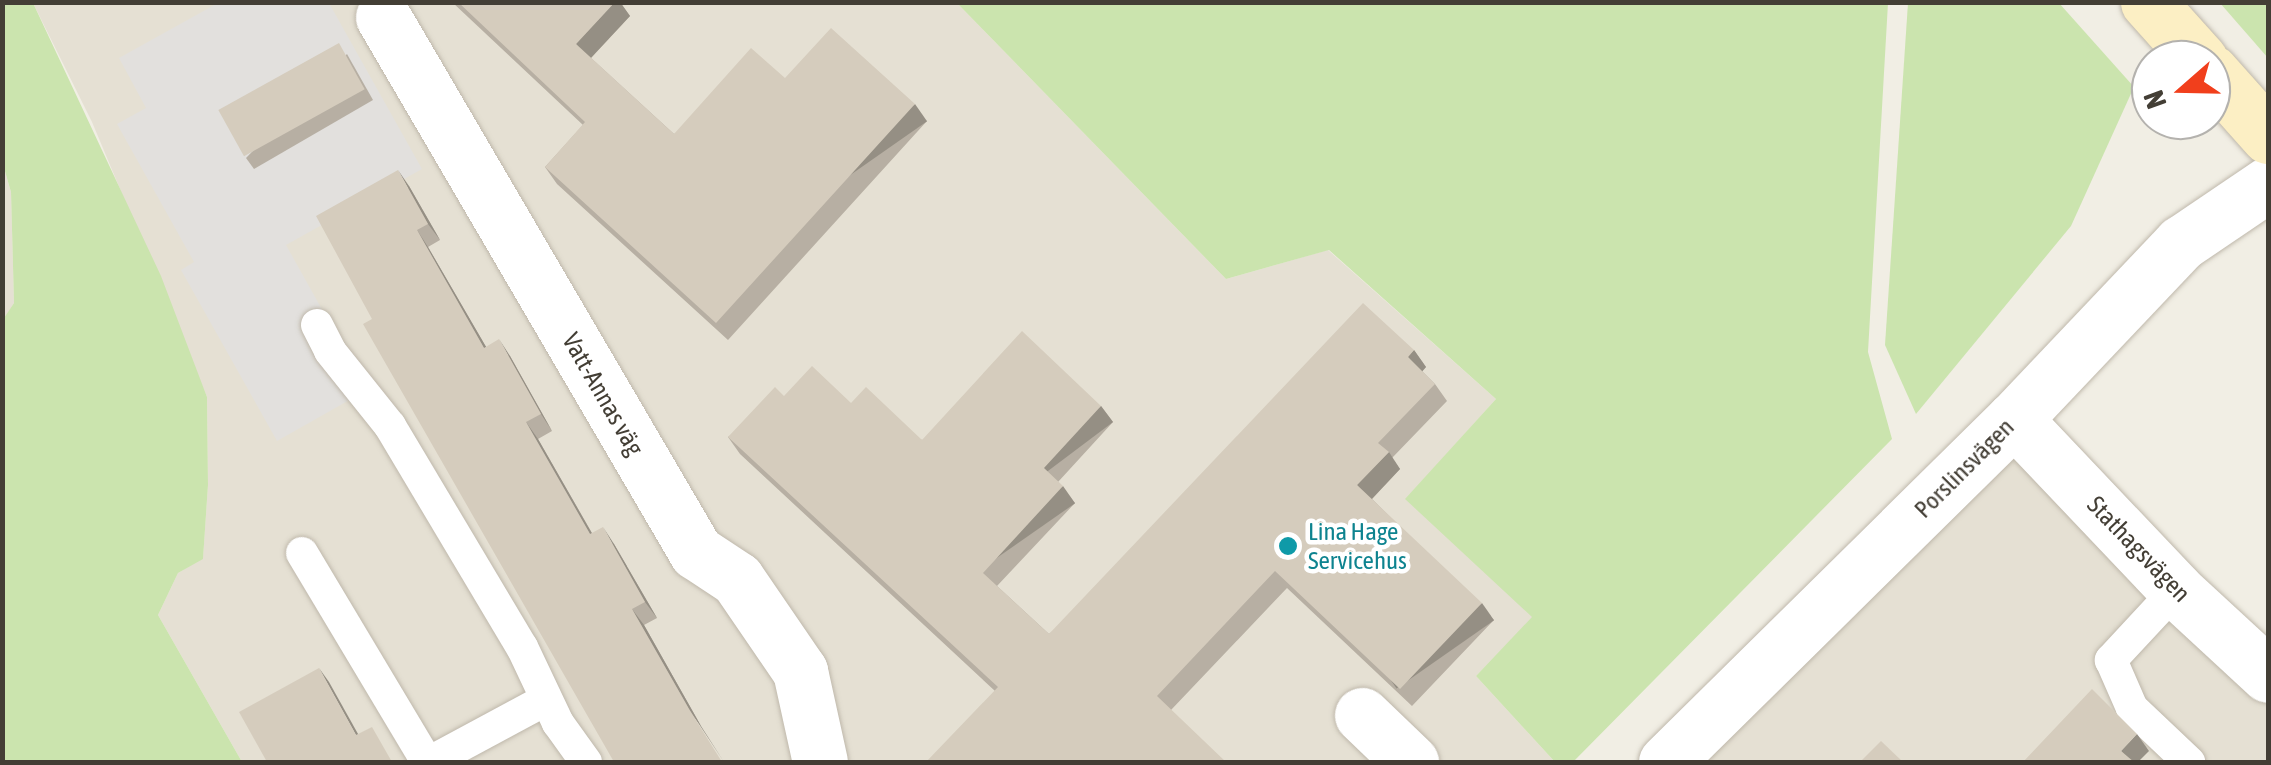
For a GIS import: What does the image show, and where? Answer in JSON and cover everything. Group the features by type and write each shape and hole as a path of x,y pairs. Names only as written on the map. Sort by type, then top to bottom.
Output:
{"street":[{"path":"2148,2 2182,40"},
{"name":"Vatt-Annas väg","path":"383,17 696,552 737,580 800,671 820,762"},
{"path":"2231,94 2268,136"},
{"name":"Porslinsvägen","path":"1666,762 2014,418 2180,243 2268,184"},
{"name":"Stathagsvägen","path":"2014,418 2176,590 2268,675"},
{"path":"1362,715 1411,762"}],"lane":[{"path":"317,325 330,351 390,426 522,647 544,700 586,762"},
{"path":"302,553 428,762 544,700"},
{"path":"2176,590 2111,660 2132,708 2189,762"}],"shaded area":[{"path":"33,3 957,3 1226,279 1328,250 1496,399 1406,499 1533,617 1476,676 1555,762 242,762 158,615 178,573 203,558 208,485 207,397 92,122"},
{"path":"218,3 329,3 422,169 286,245 367,390 277,441 181,270 194,262 117,124 146,108 119,58"},
{"path":"2,161 11,192 14,303 3,321"},
{"path":"2014,419 2268,675 2268,762 1666,762"}],"green space":[{"path":"2,3 33,3 161,276 207,397 208,485 203,559 178,573 158,615 242,762 3,762 2,321 14,303 11,192 2,161"},
{"path":"957,3 1888,3 1868,352 1892,439 1573,762 1555,762 1476,676 1532,617 1405,499 1496,399 1329,250 1226,279"},
{"path":"1908,3 2059,3 2131,84 2131,94 2071,226 1916,414 1885,345"},
{"path":"2220,3 2268,3 2268,58"}],"building":[{"path":"458,2 615,2 576,44 674,134 751,48 785,78 831,28 915,104 716,323 545,167 585,122"},
{"path":"339,43 365,89 244,156 218,110"},
{"path":"398,170 428,224 417,230 484,348 499,339 541,414 526,422 590,534 603,527 645,602 632,609 722,762 614,762 363,324 372,319 316,216"},
{"name":"Lina Hage Servicehus","path":"1363,303 1414,350 1408,357 1435,384 1378,443 1389,452 1357,485 1482,603 1400,689 1275,571 1157,696 1226,762 926,762 998,687 728,437 775,387 784,396 812,366 851,403 866,387 922,440 1022,331 1101,406 1044,468 1063,486 983,573 1049,634"},
{"path":"319,668 356,735 372,727 392,762 267,762 239,712"},
{"path":"2092,689 2137,734 2121,751 2134,762 2023,762"},
{"path":"1881,741 1903,762 1860,762"}],"place":[{"name":"Lina Hage Servicehus","path":"1288,546"}]}
